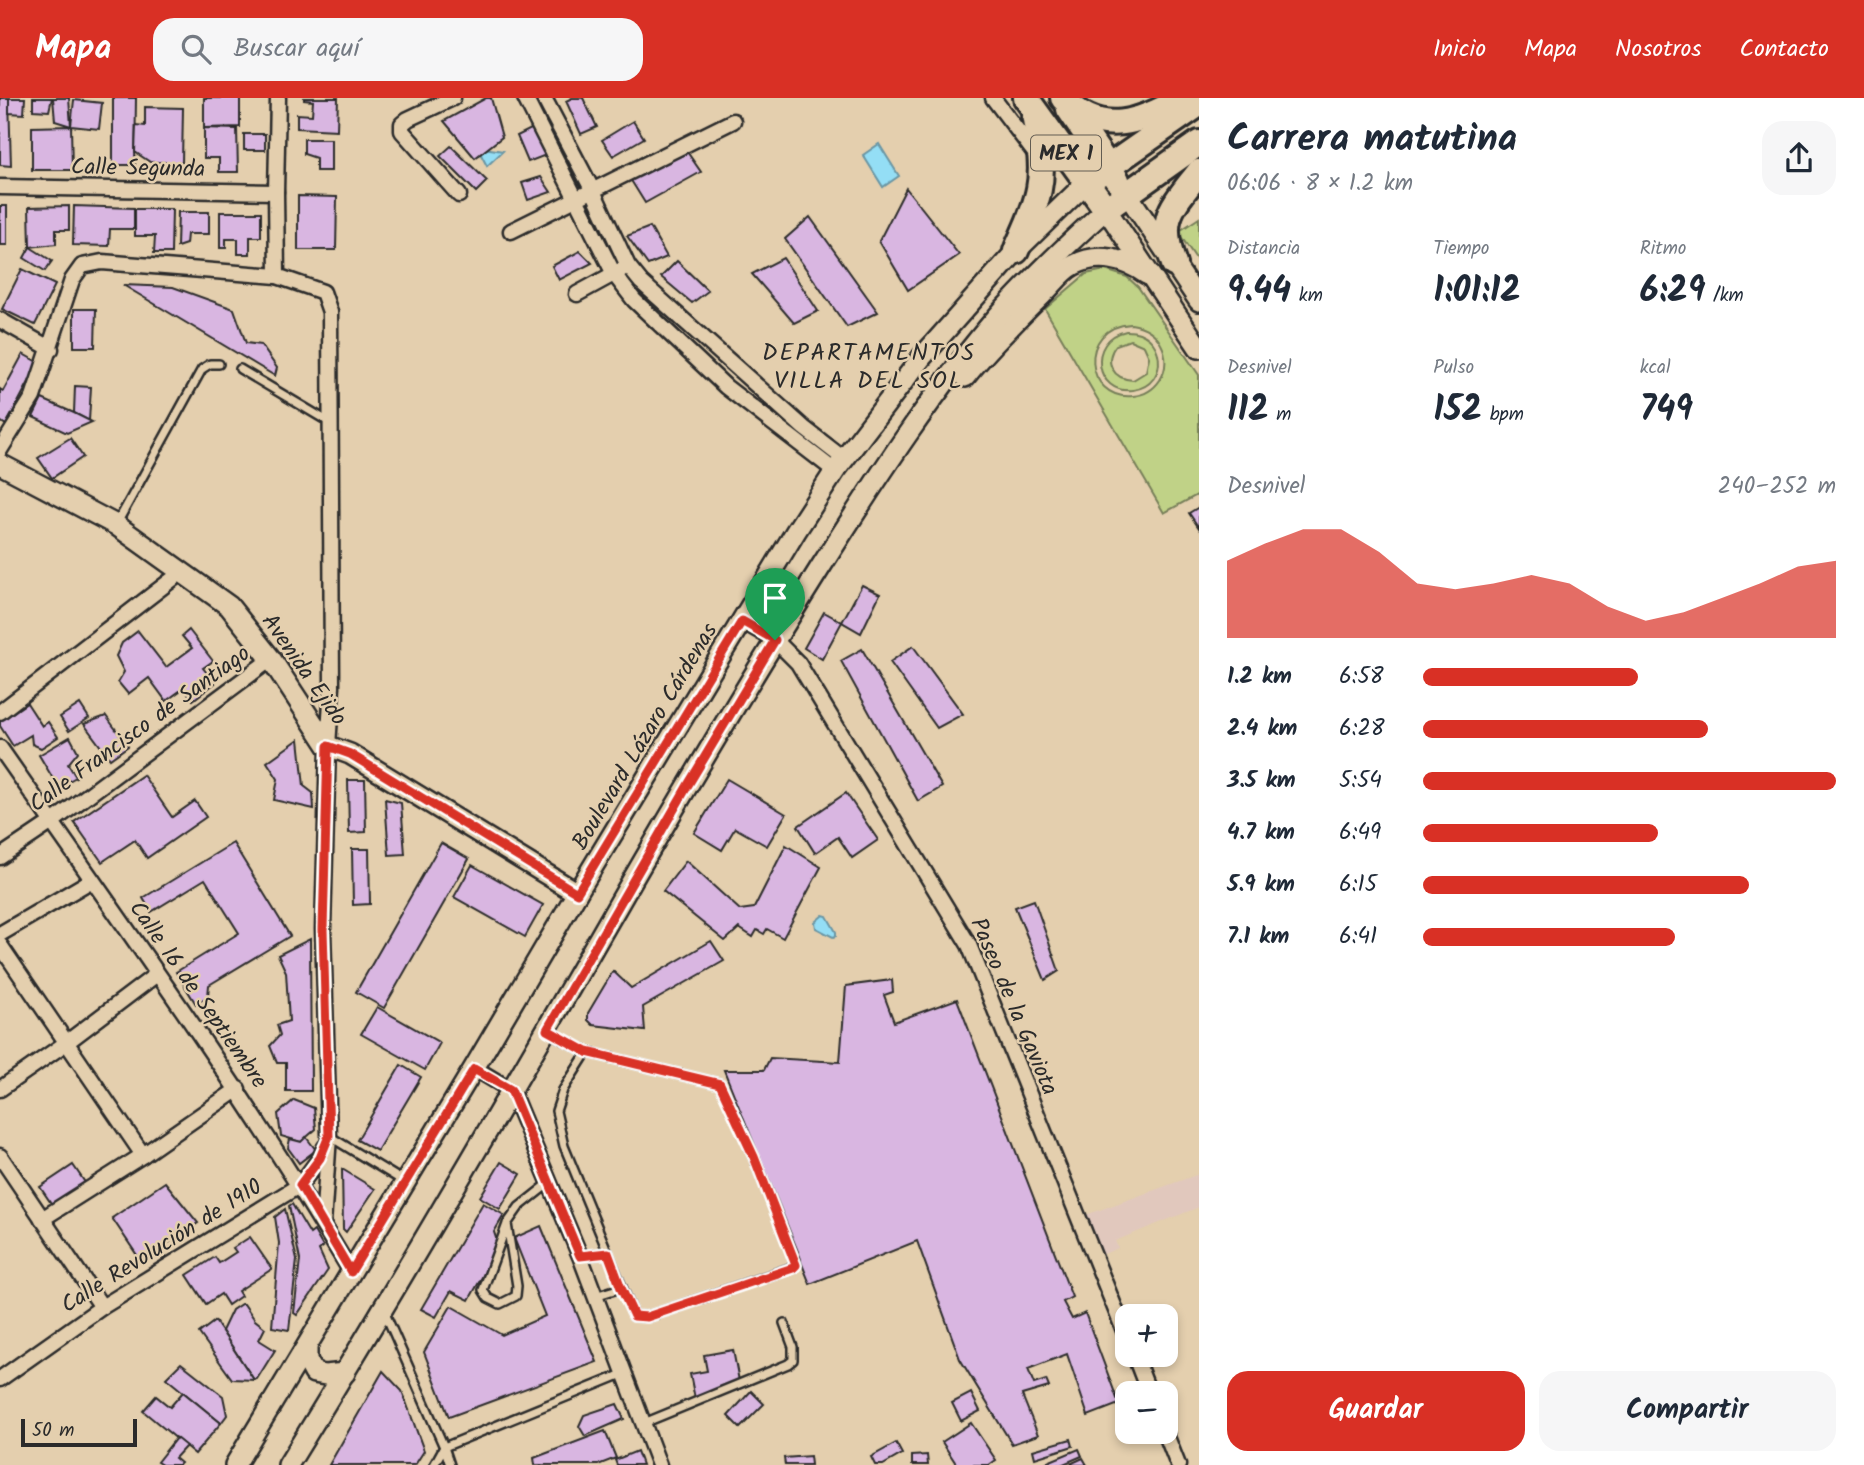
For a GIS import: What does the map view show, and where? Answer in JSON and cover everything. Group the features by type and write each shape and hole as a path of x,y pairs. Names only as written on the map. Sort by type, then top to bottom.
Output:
{"highway":[{"name":"MEX 1","path":"1063,98 1084,117 1117,123 1151,115 1183,98"},
{"name":"MEX 1","path":"1063,98 1097,175 1106,209"},
{"path":"1016,251 1036,205 1040,187 1040,161 1029,104"},
{"name":"MEX 1","path":"1029,104 1097,175 1128,195"},
{"name":"MEX 1","path":"1097,175 1199,104"},
{"path":"1106,209 1199,143"},
{"path":"1174,264 1166,230 1169,214 1199,172"}],"main road":[{"name":"Boulevard Lázaro Cárdenas","path":"235,1465 577,893 840,465 922,357 1016,251 1097,175"},
{"path":"1128,195 1199,302"},
{"path":"288,1465 384,1310 775,640 869,490 952,372 1004,310 1052,259 1106,209 1199,348"},
{"path":"869,490 970,370 1068,270 1082,262 1108,259 1134,265 1152,278"},
{"name":"Avenida Ejido","path":"0,464 116,525 229,606 271,659 328,746 350,754 577,893"},
{"path":"307,1347 307,1360 314,1373 345,1373"}],"street":[{"path":"277,276 278,98"},
{"path":"453,98 408,119 402,124 402,131 459,195"},
{"path":"525,98 614,274 634,300 726,387 840,465"},
{"path":"544,98 593,191 628,266 641,282 804,428 840,465"},
{"path":"993,98 1040,161"},
{"path":"511,231 733,121"},
{"name":"Calle Segunda","path":"0,187 276,192"},
{"path":"0,450 33,397 72,280 82,266 103,262 277,276 323,292 327,299 330,312 332,687 323,929 329,1136 323,1224"},
{"path":"577,294 628,266"},
{"path":"0,320 51,349"},
{"path":"0,712 183,571"},
{"name":"Paseo de la Gaviota","path":"742,621 775,640 798,663 969,945 1115,1308"},
{"name":"Calle Francisco de Santiago","path":"0,857 52,822 271,659"},
{"name":"Calle 16 de Septiembre","path":"0,748 238,1089 300,1185 351,1272"},
{"path":"0,934 92,880"},
{"path":"0,945 143,1155"},
{"path":"0,1089 157,974"},
{"path":"474,1069 511,1090 580,1256 659,1465"},
{"path":"42,1219 143,1155 238,1089"},
{"name":"Calle Revolución de 1910","path":"0,1379 102,1307 300,1185 320,1158 329,1136"},
{"path":"0,1156 102,1307"},
{"path":"1170,1444 1178,1465"}],"lane":[{"path":"116,525 202,369 210,364 219,364"},
{"path":"240,369 330,423"},
{"path":"547,1030 587,1052 720,1084 738,1119 796,1260 793,1268 647,1317 634,1316 564,1146 556,1111 563,1090 587,1052"},
{"path":"329,1136 405,1182"},
{"path":"508,1224 516,1296 500,1304 488,1298 483,1290 508,1224 519,1207 548,1184"},
{"path":"580,1256 608,1253"},
{"path":"595,1296 621,1288"},
{"path":"384,1310 450,1465"},
{"path":"644,1423 788,1364 793,1360 793,1347 784,1323"},
{"path":"434,1465 444,1447 625,1373"}],"shaded area":[{"path":"1199,1174 1199,1207 1115,1241 1118,1248 1099,1256 1083,1216"}],"green space":[{"path":"1199,218 1199,263 1178,232"},
{"path":"1105,270 1127,277 1138,287 1199,375 1199,494 1164,513 1045,309 1086,274","holes":["1136,325 1149,330 1159,340 1165,357 1164,371 1158,383 1145,393 1133,396 1117,394 1104,387 1097,376 1093,363 1095,349 1102,337 1114,328"]},
{"path":"1126,331 1139,333 1149,339 1159,358 1154,379 1133,390 1120,389 1110,384 1100,366 1105,345 1113,336","holes":["1130,340 1144,346 1149,357 1146,372 1133,380 1115,373 1110,358 1116,345"]}],"water":[{"path":"879,144 899,176 883,187 863,155"},
{"path":"477,147 503,151 487,166"},
{"path":"823,915 827,916 836,936 816,928 815,922"}],"building":[{"path":"0,98 9,98 11,166 0,165"},
{"path":"9,98 25,98 24,114 9,113"},
{"path":"33,98 52,98 49,111 33,110"},
{"path":"53,98 69,98 71,126 55,121"},
{"path":"113,98 136,98 135,165 113,165"},
{"path":"204,98 240,98 240,127 204,128"},
{"path":"304,98 338,98 337,130 297,128 297,114 312,115 313,101"},
{"path":"486,98 491,98 502,137 475,158 444,121"},
{"path":"583,98 597,127 581,134 566,101"},
{"path":"74,100 102,103 99,129 71,126"},
{"path":"145,107 183,108 182,163 150,162 135,152 136,125 145,126"},
{"path":"633,121 644,138 613,156 602,140"},
{"path":"71,126 72,170 32,170 32,127"},
{"path":"204,128 237,129 238,172 219,172 219,158 204,158"},
{"path":"533,128 546,155 528,162 517,136"},
{"path":"244,134 265,134 265,150 244,150"},
{"path":"304,139 331,139 331,171 316,171 316,158 304,154"},
{"path":"451,146 487,181 476,192 440,156"},
{"path":"683,146 701,172 645,203 627,174"},
{"path":"541,177 551,192 528,200 522,183"},
{"path":"906,188 959,255 908,290 879,241"},
{"path":"298,196 337,197 336,250 298,250"},
{"path":"0,206 7,206 7,245 0,245"},
{"path":"69,206 69,230 56,230 56,244 30,247 29,207"},
{"path":"74,206 134,208 134,229 110,229 109,246 73,245"},
{"path":"135,209 172,209 171,253 154,253 155,236 135,236"},
{"path":"178,212 209,212 209,234 187,234 186,244 177,247"},
{"path":"220,212 261,212 261,237 250,237 250,254 238,254 238,239 226,239 226,248 220,248"},
{"path":"810,217 878,312 847,327 785,239"},
{"path":"650,227 667,257 648,265 627,236"},
{"path":"30,247 52,261 45,271 24,258"},
{"path":"580,251 592,263 559,280 552,266"},
{"path":"783,258 818,311 794,323 752,274"},
{"path":"677,261 708,291 692,303 661,277"},
{"path":"22,269 55,285 35,325 2,309"},
{"path":"123,285 173,287 234,309 246,343 261,345 277,368 275,376"},
{"path":"74,309 96,309 95,347 74,347"},
{"path":"23,354 39,363 6,425 0,421 0,389 3,391"},
{"path":"75,386 91,387 89,421 74,413"},
{"path":"42,399 92,422 67,433 33,417"},
{"path":"70,438 83,457 52,478 38,458"},
{"path":"1199,507 1199,528 1189,513"},
{"path":"862,585 880,594 861,633 842,622"},
{"path":"824,612 842,622 822,659 804,648"},
{"path":"189,630 213,661 203,668 215,683 193,700 184,688 166,701 149,678 128,694 118,682 124,672 116,656 122,643 138,631 166,667 192,648 182,636"},
{"path":"913,646 963,714 937,728 890,662"},
{"path":"862,649 942,787 918,801 841,661"},
{"path":"27,703 42,726 48,722 58,737 41,748 32,744 31,735 13,746 0,726 0,721"},
{"path":"80,704 89,718 69,731 60,717"},
{"path":"106,716 128,746 110,759 84,724"},
{"path":"70,737 78,752 68,764 76,777 58,787 39,755"},
{"path":"299,739 304,786 313,793 314,809 274,800 278,779 267,762"},
{"path":"143,775 172,817 195,801 206,817 147,858 135,840 102,862 74,822"},
{"path":"727,779 786,814 767,846 735,828 722,850 694,833"},
{"path":"348,780 365,780 366,832 349,833"},
{"path":"846,793 878,840 852,858 838,837 815,853 798,826"},
{"path":"385,799 401,803 405,854 389,855"},
{"path":"233,843 290,936 209,985 208,996 196,1004 176,972 239,933 205,879 151,912 143,898"},
{"path":"441,843 469,859 384,1008 356,992"},
{"path":"786,845 821,867 783,938 767,929 764,934 757,930 753,937 739,928 725,941 663,891 686,861 740,910 754,908"},
{"path":"352,849 369,849 370,904 353,905"},
{"path":"472,865 543,905 525,937 454,897"},
{"path":"1034,900 1059,971 1045,980 1015,907"},
{"path":"310,939 311,1091 286,1091 286,1063 277,1063 270,1046 280,1035 277,1025 289,1021 286,972 278,955"},
{"path":"711,941 724,961 643,1007 645,1031 593,1025 588,1020 588,1013 613,971 631,988"},
{"path":"892,980 893,992 884,995 894,1022 957,999 1072,1297 1063,1302 1072,1319 1085,1313 1115,1393 1115,1406 1088,1416 1067,1354 1028,1369 1034,1384 1046,1380 1049,1387 1022,1395 1038,1435 1012,1444 960,1359 917,1241 810,1284 724,1070 764,1070 770,1058 840,1062 846,986"},
{"path":"377,1007 440,1043 425,1070 361,1034"},
{"path":"401,1065 421,1077 377,1151 357,1140"},
{"path":"294,1100 314,1108 316,1129 301,1142 281,1136 278,1114"},
{"path":"306,1137 316,1150 299,1163 288,1148 290,1139 301,1142"},
{"path":"501,1162 521,1174 500,1209 480,1197"},
{"path":"73,1165 86,1184 53,1206 40,1187"},
{"path":"342,1169 375,1189 346,1232 343,1229"},
{"path":"165,1182 198,1223 141,1261 112,1218"},
{"path":"483,1203 504,1215 494,1232 499,1247 469,1300 451,1291 436,1317 421,1309"},
{"path":"292,1204 310,1234 314,1231 323,1247 319,1250 328,1270 297,1315 294,1313 300,1260 289,1206"},
{"path":"285,1209 297,1260 289,1330 272,1327 279,1243 275,1217"},
{"path":"541,1226 597,1362 449,1417 424,1352 451,1306 502,1335 545,1316 514,1238"},
{"path":"250,1237 272,1269 238,1291 241,1296 228,1305 221,1294 206,1304 187,1275 215,1257 219,1263 236,1252 233,1248"},
{"path":"244,1304 255,1320 265,1328 259,1340 275,1350 254,1380 222,1331 232,1310"},
{"path":"215,1321 254,1380 232,1379 199,1333"},
{"path":"733,1350 739,1381 695,1399 690,1374 707,1371 704,1355"},
{"path":"181,1363 223,1396 227,1415 221,1423 166,1378"},
{"path":"383,1371 402,1391 424,1451 415,1465 329,1465"},
{"path":"751,1391 764,1404 740,1428 728,1416"},
{"path":"183,1392 221,1423 195,1454 143,1411 156,1396 170,1407"},
{"path":"971,1393 980,1411 961,1421 952,1403"},
{"path":"617,1404 624,1419 585,1436 579,1426 584,1415"},
{"path":"971,1423 996,1460 989,1465 957,1465 942,1442"},
{"path":"605,1431 616,1458 598,1465 535,1465 534,1458"},
{"path":"176,1438 186,1446 175,1458 181,1463 162,1465 157,1462"},
{"path":"1071,1439 1073,1446 1035,1458 1033,1450"},
{"path":"896,1443 902,1454 883,1465 875,1465 871,1457"},
{"path":"1079,1449 1082,1456 1061,1465 1043,1464"},
{"path":"637,1451 642,1465 617,1465 615,1460"},
{"path":"927,1455 928,1465 912,1465 912,1456"},
{"path":"810,1456 811,1465 785,1465 784,1458"},
{"path":"1083,1458 1087,1465 1068,1465"}],"district":[{"name":"DEPARTAMENTOS VILLA DEL SOL","path":"869,366"}],"route":[{"path":"742,621 775,640 547,1030 587,1052 720,1084 754,1157 796,1265 647,1317 634,1316 608,1253 580,1256 511,1090 474,1069 351,1272 300,1185 320,1158 329,1136 323,929 328,746 350,754 577,893 742,621"}]}
